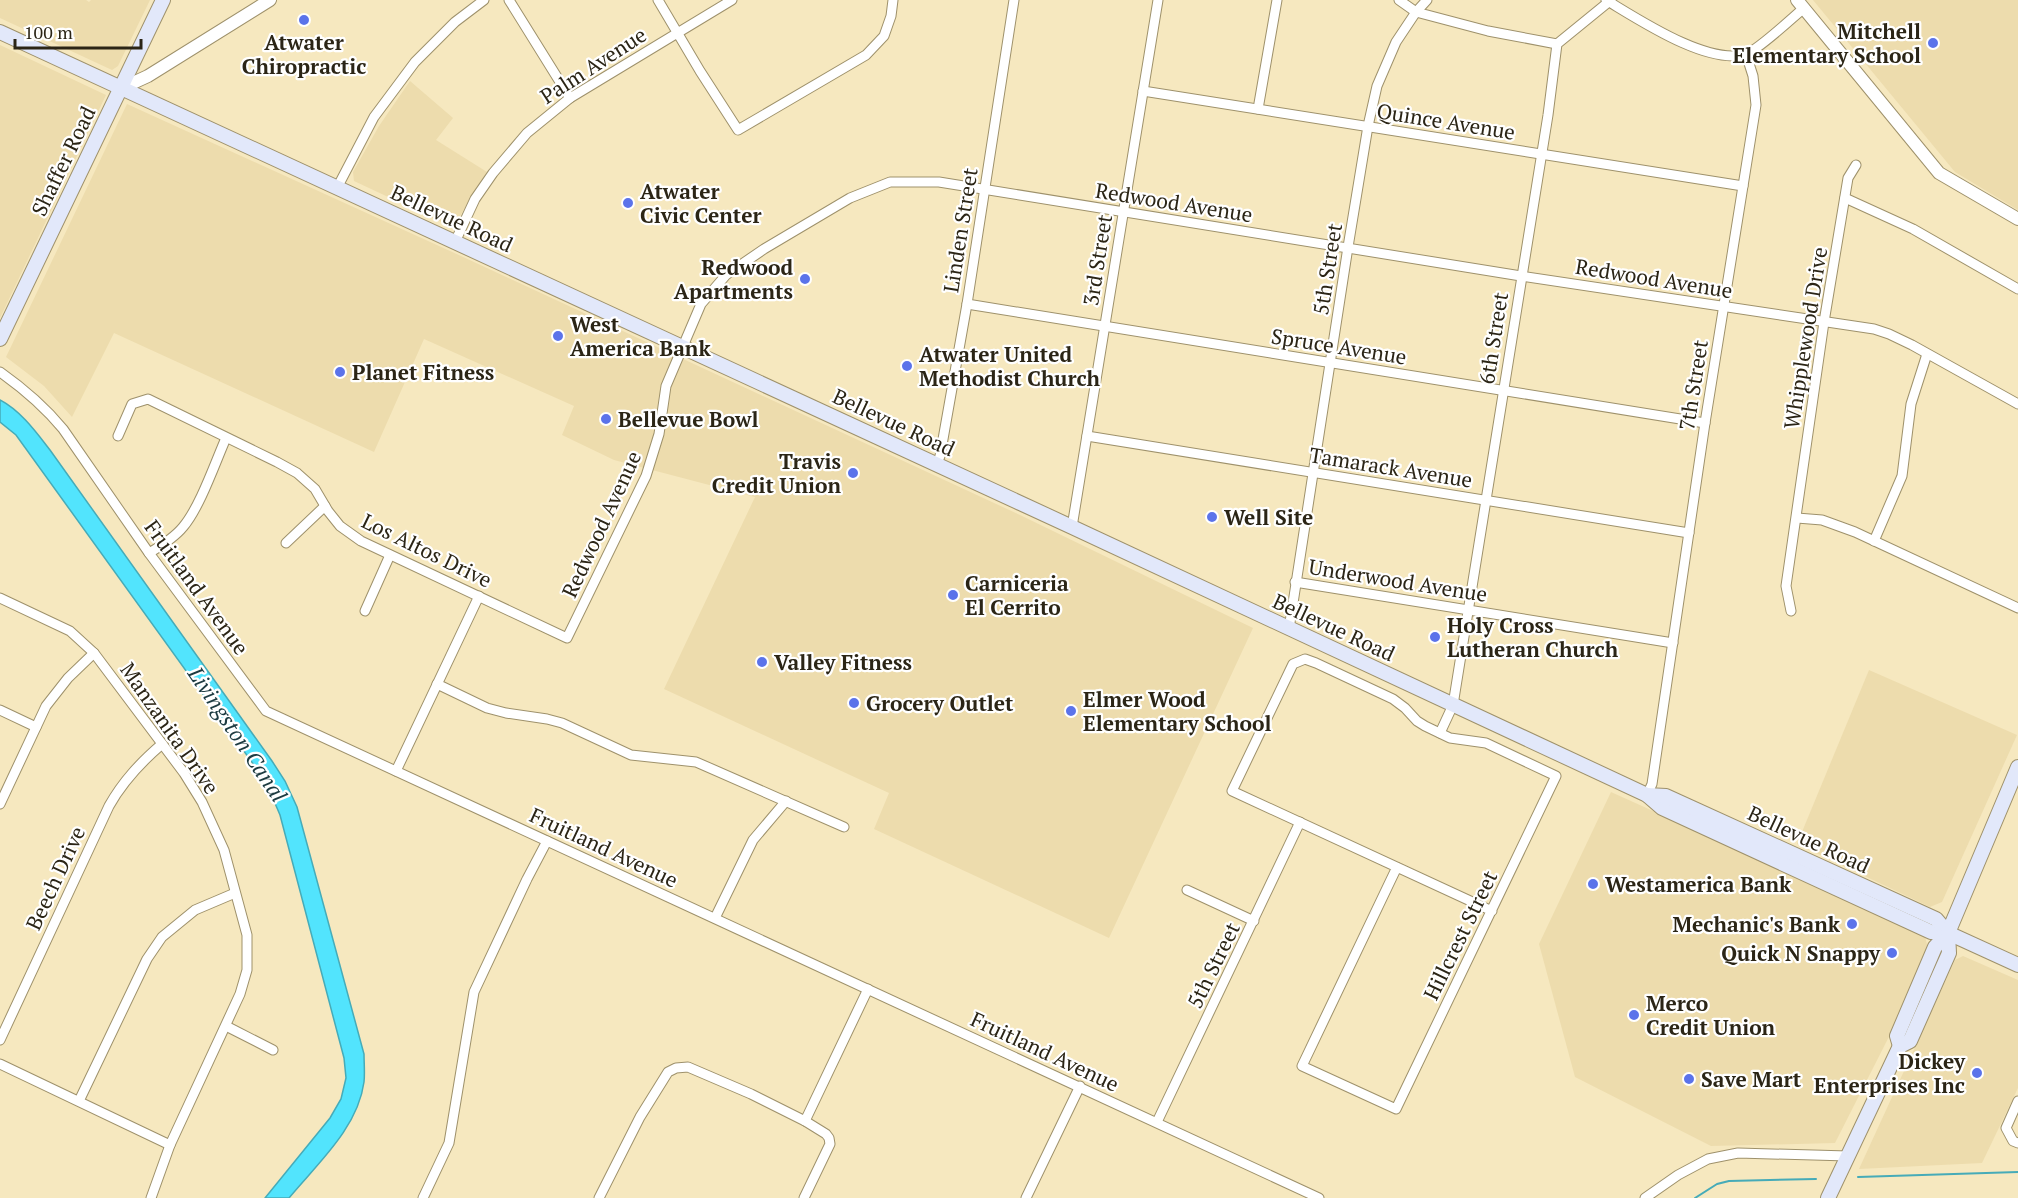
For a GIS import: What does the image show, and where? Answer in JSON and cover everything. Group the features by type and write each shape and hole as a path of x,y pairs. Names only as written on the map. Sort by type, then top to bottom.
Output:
{"main road":[{"name":"Shaffer Road","path":"0,339 164,0"},
{"name":"Bellevue Road","path":"0,32 1072,526 1647,795 1662,808 1804,875 1931,932 1948,933 2018,965"},
{"path":"1828,1198 1900,1046 1910,1041 1949,953 1948,933 2018,767"},
{"name":"Bellevue Road","path":"1647,795 1666,796 1936,919 1948,933"},
{"path":"1804,875 1816,875 1827,871"}],"street":[{"path":"122,88 148,76 270,0"},
{"path":"337,188 374,117 415,62 455,22 484,0"},
{"path":"509,0 570,98"},
{"path":"658,0 738,130 866,55 884,36 891,16 893,0"},
{"name":"Palm Avenue","path":"455,242 475,199 493,173 527,133 570,98 732,0"},
{"name":"Linden Street","path":"937,464 967,304 1014,0"},
{"name":"3rd Street","path":"1072,526 1158,0"},
{"path":"1258,109 1277,0"},
{"path":"1399,0 1416,12 1488,31 1557,44 1609,1 1678,42 1734,56 1754,50 1800,4 1939,173 2018,219"},
{"name":"5th Street","path":"1289,629 1368,126 1377,86 1389,55 1416,12 1427,0"},
{"name":"6th Street","path":"1440,733 1453,705 1542,154 1557,44"},
{"name":"7th Street","path":"1647,795 1652,784 1705,423 1756,105 1753,76 1746,54"},
{"name":"Quince Avenue","path":"1143,91 1743,186"},
{"name":"Whipplewood Drive","path":"1791,611 1786,586 1824,322 1848,178 1856,165"},
{"name":"Redwood Avenue","path":"567,638 646,476 659,434 666,386 701,304 726,275 764,249 849,198 890,182 939,182 1521,276 1874,329 1889,334 2018,404"},
{"path":"1845,198 1913,229 2018,289"},
{"name":"Spruce Avenue","path":"967,304 1705,423"},
{"path":"1874,541 1902,476 1911,404 1927,354"},
{"name":"Fruitland Avenue","path":"0,372 25,390 48,411 63,429 149,554 266,711 1319,1198"},
{"name":"Los Altos Drive","path":"118,436 132,404 148,399 297,473 315,489 340,526 361,541 567,638"},
{"name":"Tamarack Avenue","path":"1088,436 1689,533"},
{"path":"149,554 168,541 188,521 226,438"},
{"path":"286,543 325,506"},
{"path":"1797,518 1822,520 1837,525 2018,608"},
{"path":"365,610 390,555"},
{"name":"Underwood Avenue","path":"1295,582 1673,642"},
{"name":"Manzanita Drive","path":"0,597 70,631 94,653 184,773 207,812 224,850 242,914 246,935 247,970 240,994 170,1144 151,1198"},
{"path":"396,771 478,597"},
{"path":"0,804 46,706 94,653"},
{"path":"1440,733 1417,721 1393,699 1305,659 1293,664 1232,791 1492,910"},
{"path":"437,684 496,711 562,723 632,755 696,762 844,827"},
{"path":"0,710 36,727"},
{"name":"Hillcrest Street","path":"1397,867 1302,1066 1396,1109 1556,776 1486,743 1450,738 1440,733"},
{"name":"Beech Drive","path":"0,1040 109,806 125,780 140,762 162,744"},
{"path":"715,918 753,840 786,801"},
{"name":"5th Street","path":"1157,1122 1300,822"},
{"path":"423,1198 449,1143 474,992 547,841"},
{"path":"1187,890 1254,921"},
{"path":"79,1101 147,959 162,937 195,909 235,893"},
{"path":"805,1121 868,988"},
{"path":"226,1026 273,1050"},
{"path":"0,1064 170,1144"},
{"path":"599,1198 640,1117 668,1072 676,1068 688,1067 751,1094 826,1134 830,1144 804,1198"},
{"path":"1026,1198 1080,1086"},
{"path":"2018,1101 2006,1128 2008,1135 2018,1143"},
{"path":"1645,1198 1678,1175 1708,1159 1738,1153 1848,1156"}],"shaded area":[{"path":"0,0 86,0 89,2 91,0 150,0 118,66 112,70 0,18"},
{"name":"Mitchell Elementary School","path":"1813,0 2018,0 2018,210 1955,172"},
{"path":"0,45 106,95 0,318"},
{"path":"410,81 453,118 436,140 487,172 455,224 448,225 354,181 353,172 379,126"},
{"path":"127,104 1020,515 1253,628 1109,938 874,829 889,793 664,689 755,497 614,460 562,435 574,406 424,339 374,452 114,333 72,417 44,386 6,357"},
{"path":"1869,670 2017,735 1942,902 1930,907 1797,844"},
{"path":"1611,792 1924,933 1928,948 1901,1013 1835,1143 1711,1146 1575,1077 1539,944"},
{"path":"1963,956 2018,980 2018,1088 1982,1163 1859,1169 1955,960"}],"water":[{"name":"Livingston Canal","path":"0,400 34,429 50,450 272,761 285,781 297,807 364,1054 364,1082 354,1115 345,1130 335,1145 289,1198 265,1198 330,1118 341,1099 346,1078 344,1058 280,815 259,772 16,435 0,422"}],"waterway":[{"path":"1858,1177 2018,1172"},
{"path":"1695,1198 1717,1184 1729,1181 1816,1179"}],"place":[{"name":"Atwater Chiropractic","path":"304,20"},
{"name":"Mitchell Elementary School","path":"1933,43"},
{"name":"Atwater Civic Center","path":"628,203"},
{"name":"Redwood Apartments","path":"805,279"},
{"name":"West America Bank","path":"558,336"},
{"name":"Atwater United Methodist Church","path":"907,366"},
{"name":"Planet Fitness","path":"340,372"},
{"name":"Bellevue Bowl","path":"606,419"},
{"name":"Travis Credit Union","path":"853,473"},
{"name":"Well Site","path":"1212,517"},
{"name":"Carniceria El Cerrito","path":"953,595"},
{"name":"Holy Cross Lutheran Church","path":"1435,637"},
{"name":"Valley Fitness","path":"762,662"},
{"name":"Grocery Outlet","path":"854,703"},
{"name":"Elmer Wood Elementary School","path":"1071,711"},
{"name":"Westamerica Bank","path":"1593,884"},
{"name":"Mechanic's Bank","path":"1852,924"},
{"name":"Quick N Snappy","path":"1892,953"},
{"name":"Merco Credit Union","path":"1634,1015"},
{"name":"Dickey Enterprises Inc","path":"1977,1073"},
{"name":"Save Mart","path":"1689,1079"}]}
